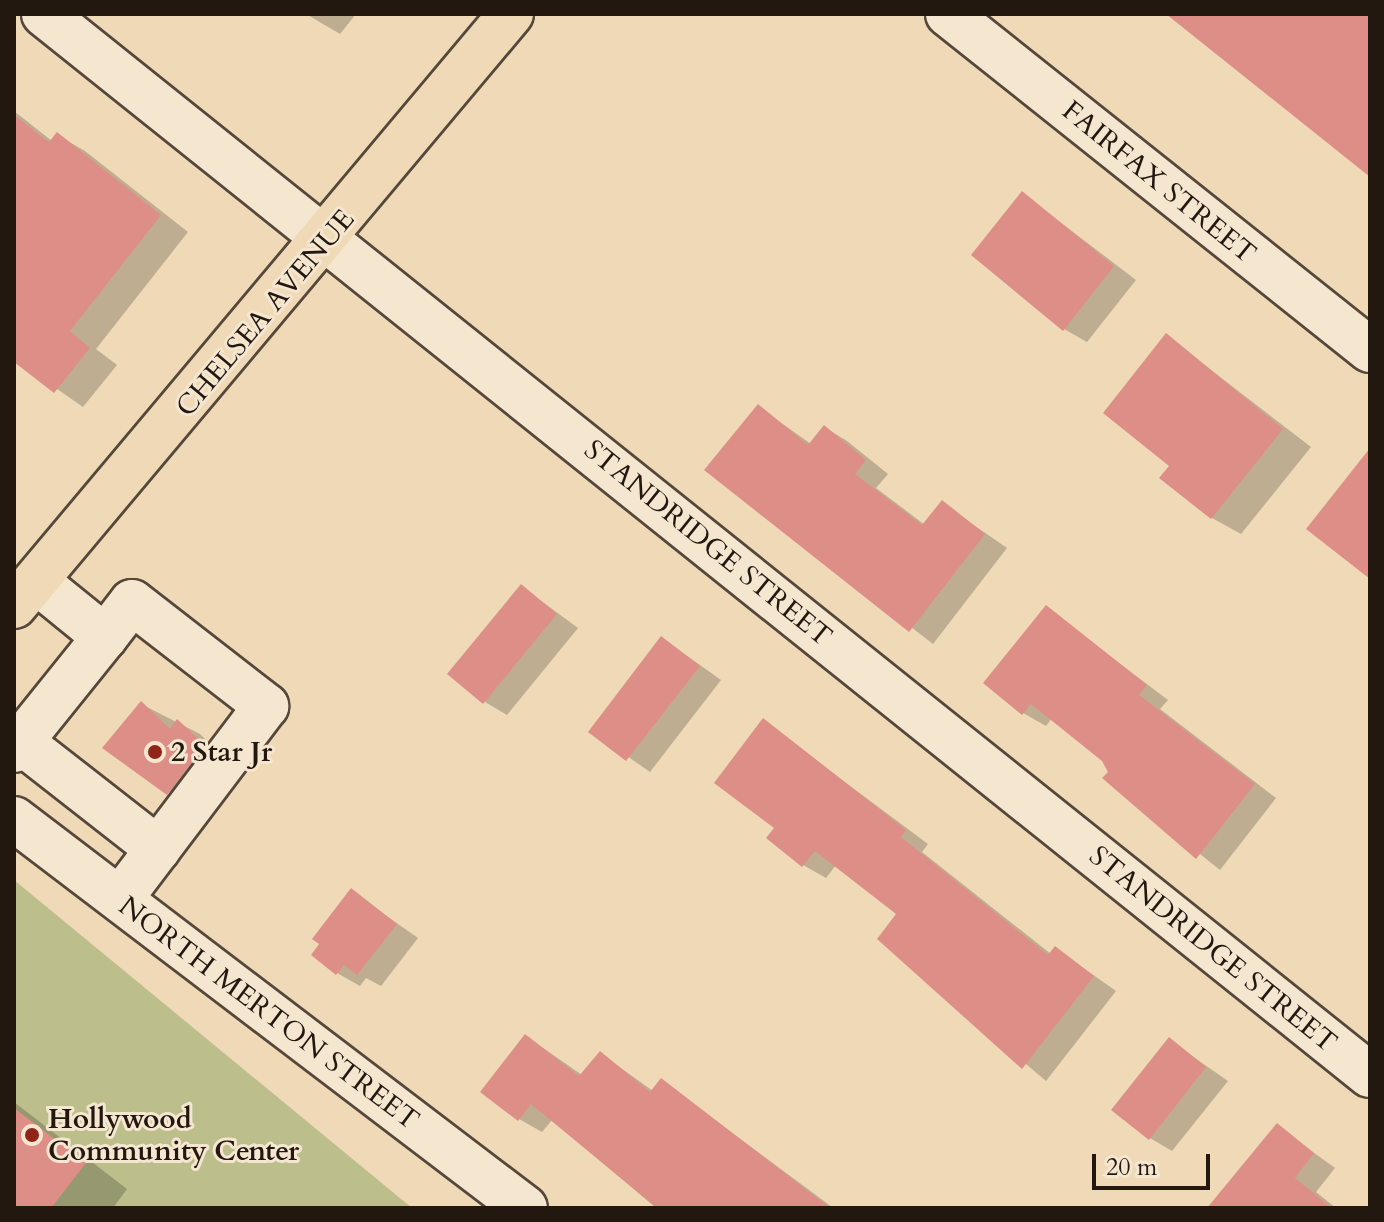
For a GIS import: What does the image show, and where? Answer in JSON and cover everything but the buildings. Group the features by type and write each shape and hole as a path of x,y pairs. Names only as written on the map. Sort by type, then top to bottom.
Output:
{"main road":[{"name":"CHELSEA AVENUE","path":"25,594 330,239 511,14"}],"street":[{"name":"STANDRIDGE STREET","path":"44,14 330,239 1370,1075"},
{"name":"FAIRFAX STREET","path":"948,14 1370,350"},
{"path":"25,594 105,637"},
{"path":"120,899 158,849 266,706 132,602 17,746 158,849"},
{"name":"NORTH MERTON STREET","path":"14,819 525,1208"}],"green space":[{"path":"14,880 412,1208 14,1208"}],"place":[{"name":"2 Star Jr","path":"155,752"},
{"name":"Hollywood Community Center","path":"32,1135"}]}
